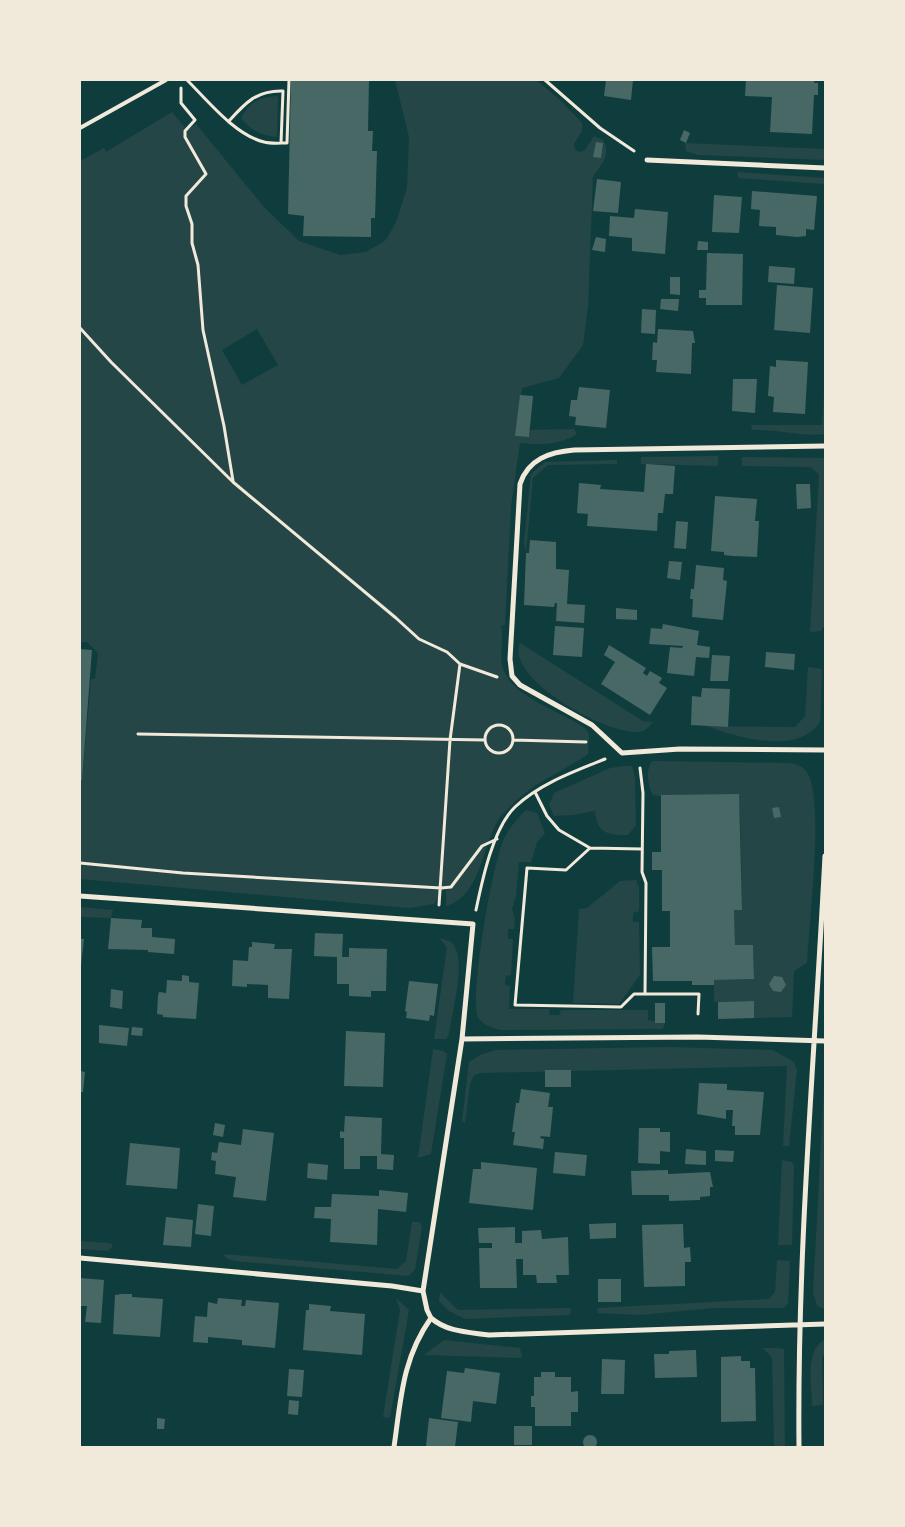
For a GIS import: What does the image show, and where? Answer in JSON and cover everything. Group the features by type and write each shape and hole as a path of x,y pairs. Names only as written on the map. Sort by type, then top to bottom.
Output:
{"street":[{"path":"647,160 825,168"},
{"path":"825,446 558,452 539,458 524,471 520,484 510,659 512,676 520,685 592,726 622,753 638,750 825,750"},
{"path":"799,1447 800,1325 825,856"},
{"path":"80,896 473,924 462,1039 423,1291 426,1310 439,1325 451,1329 489,1335 825,1324"},
{"path":"462,1039 698,1037 825,1042"},
{"path":"80,1258 392,1286 423,1291"},
{"path":"394,1447 410,1354 419,1335 432,1318"}],"lane":[{"path":"80,128 166,80"}],"path":[{"path":"180,80 181,103 196,120 185,131 185,137 206,174 186,196 186,206 192,224 192,243 198,264 203,330 224,426 233,482"},
{"path":"187,80 229,121 252,138 264,142 281,143 288,143 289,80"},
{"path":"545,80 600,128 647,160"},
{"path":"229,121 245,102 254,96 264,92 283,91 281,143"},
{"path":"80,328 111,362 233,482 419,639 447,652 460,664 501,678 512,676"},
{"path":"438,921 450,740 460,664"},
{"path":"501,725 509,729 514,740 508,750 500,753 491,750 486,740 489,730 501,725"},
{"path":"138,734 486,740"},
{"path":"514,740 590,742"},
{"path":"638,750 642,794 642,872 646,883 646,994"},
{"path":"473,924 479,894 502,824 514,808 535,792 572,773 622,753"},
{"path":"535,792 547,816 559,830 590,848 642,849"},
{"path":"80,863 182,873 441,888 451,887 482,846 497,839"},
{"path":"590,848 566,870 527,868 515,1005 621,1007 634,994 698,994 698,1014"}],"shaded area":[{"path":"395,80 536,80 560,100 582,123 582,131 574,144 575,150 580,152 585,150 594,136 603,140 605,145 606,155 593,176 588,307 583,345 559,378 522,388 516,436 529,437 530,430 574,429 577,434 564,440 549,443 520,443 511,506 505,625 501,626 502,663 508,678 516,688 527,696 585,728 589,734 588,754 539,783 502,814 493,831 474,882 458,901 446,906 446,886 434,904 409,908 80,879 80,780 82,780 91,679 95,679 98,653 87,642 80,642 80,161 104,148 106,152 172,112 187,130 196,124 264,207 299,241 340,255 366,252 386,240 396,222 407,188 409,137","holes":["257,329 278,365 242,385 222,350"]},
{"path":"278,96 277,137 257,132 241,118 256,101"},
{"path":"685,143 825,149 825,160 698,155 686,151"},
{"path":"738,172 825,178 825,184 738,178"},
{"path":"825,376 825,434 752,430 751,425 822,425"},
{"path":"718,456 718,466 641,464 641,457"},
{"path":"742,457 825,458 825,625 821,631 810,632 819,474 810,467 742,466"},
{"path":"617,460 617,464 548,465 533,478 526,553 524,543 531,474 545,462"},
{"path":"520,643 643,721 653,722 640,732 623,731 583,715 543,688 528,673 519,657"},
{"path":"808,667 822,669 820,722 810,732 797,739 766,741 733,735 706,726 795,727 805,716"},
{"path":"652,761 789,763 800,766 808,774 813,789 815,810 814,865 807,963 794,971 792,1017 754,1018 753,1001 714,1002 714,980 754,979 753,945 735,945 734,910 742,909 740,810 653,795 648,778 648,769"},
{"path":"632,766 635,778 636,825 628,835 605,832 598,824 595,811 554,816 549,805 554,793 610,768"},
{"path":"526,810 537,813 545,833 537,842 531,862 519,862 516,896 512,909 515,919 514,929 508,929 508,939 513,939 511,975 506,976 505,985 510,986 509,1009 549,1009 550,1015 559,1015 561,1010 648,1010 648,1020 665,1023 663,1029 501,1030 485,1024 478,1017 476,1005 479,957 494,871 505,837"},
{"path":"636,880 639,887 639,911 633,913 633,922 639,922 640,975 619,1004 573,1003 579,909 587,908 620,881"},
{"path":"80,907 113,910 111,918 80,917"},
{"path":"439,938 454,945 459,966 455,1002 449,1034 446,1039 434,1039 447,947"},
{"path":"668,1047 773,1050 794,1062 797,1070 789,1146 783,1146 787,1066 481,1073 474,1075 470,1084 465,1123 462,1121 469,1062 480,1055 496,1050"},
{"path":"433,1049 447,1054 431,1154 418,1158"},
{"path":"825,1067 825,1309 817,1306 813,1293"},
{"path":"782,1160 791,1162 794,1165 792,1245 778,1245"},
{"path":"412,1222 420,1222 422,1227 415,1269 409,1276 234,1261 226,1258 224,1254 397,1269 406,1261"},
{"path":"80,1241 108,1243 112,1244 112,1247 108,1251 80,1249"},
{"path":"777,1260 790,1261 788,1303 784,1308 714,1308 639,1315 598,1313 597,1308 769,1299 775,1292"},
{"path":"440,1292 458,1310 571,1308 570,1315 465,1319 449,1311 439,1301"},
{"path":"396,1298 409,1310 390,1418 383,1417 400,1310"},
{"path":"825,1339 825,1354 822,1357 823,1405 812,1406 812,1360 818,1344"},
{"path":"444,1340 520,1348 522,1358 424,1355"},
{"path":"763,1348 784,1349 785,1447 774,1447 772,1358"}],"building":[{"path":"291,80 369,80 368,131 373,131 372,151 377,151 375,218 371,218 371,237 303,236 304,216 288,214"},
{"path":"606,80 633,80 631,100 604,96"},
{"path":"746,80 815,80 814,83 818,83 818,95 814,95 812,134 770,132 772,97 745,96"},
{"path":"684,130 690,133 686,143 680,140"},
{"path":"596,142 603,143 601,158 593,157"},
{"path":"597,179 621,182 618,213 593,211"},
{"path":"752,191 817,196 814,230 806,229 806,236 797,237 776,235 776,227 759,226 760,210 751,209"},
{"path":"714,195 742,197 739,233 712,232"},
{"path":"635,209 668,212 665,254 632,251 632,238 609,236 610,216 634,218"},
{"path":"596,237 606,239 605,252 592,250"},
{"path":"698,241 708,242 708,250 697,250"},
{"path":"707,253 743,254 742,305 706,305 706,298 699,298 699,290 706,290"},
{"path":"769,266 795,268 794,284 768,282"},
{"path":"670,277 680,277 680,295 670,294"},
{"path":"777,285 813,288 810,333 774,330"},
{"path":"661,299 679,299 678,311 660,309"},
{"path":"642,309 656,310 655,334 641,333"},
{"path":"658,329 693,331 695,343 692,343 691,374 656,372 657,360 652,360 653,342 657,343"},
{"path":"776,360 808,362 805,414 773,412 774,397 768,396 770,366 776,367"},
{"path":"733,379 757,379 755,413 732,411"},
{"path":"579,387 610,390 606,428 575,425 576,417 569,416 571,400 577,400"},
{"path":"520,395 533,396 529,437 515,436"},
{"path":"646,464 675,466 673,494 665,494 663,513 658,513 657,531 587,526 588,514 577,513 579,483 601,485 600,489 644,492"},
{"path":"796,484 810,484 811,508 797,509"},
{"path":"715,496 757,499 755,521 759,521 757,557 724,555 724,552 711,551"},
{"path":"676,521 688,522 686,549 674,548"},
{"path":"530,540 556,542 556,569 569,570 567,604 585,605 584,623 556,621 557,603 555,603 554,607 524,605 526,553 529,553"},
{"path":"669,561 682,562 680,580 667,578"},
{"path":"696,565 724,568 723,580 727,581 723,620 692,617 693,599 690,599 691,589 694,589"},
{"path":"616,608 637,610 637,620 616,619"},
{"path":"663,624 699,631 697,645 710,647 709,658 696,657 694,676 667,673 670,647 682,648 683,646 649,644 651,628 662,629"},
{"path":"555,626 584,628 582,657 553,655"},
{"path":"609,645 646,668 643,673 647,676 650,671 662,678 659,683 667,688 650,715 601,684 615,662 604,655"},
{"path":"80,649 92,650 82,780 80,780"},
{"path":"766,652 795,654 794,670 765,667"},
{"path":"712,655 730,656 728,681 710,681"},
{"path":"702,688 730,689 728,727 691,725 692,696 701,697"},
{"path":"739,794 742,910 734,910 735,945 753,945 754,979 714,980 714,985 692,985 692,981 653,981 652,947 670,947 670,911 662,911 662,870 652,870 652,852 661,852 661,795"},
{"path":"779,807 781,817 774,818 772,808"},
{"path":"111,918 142,920 141,928 152,928 152,937 175,939 174,954 148,952 148,950 108,949"},
{"path":"315,933 343,934 342,957 349,957 349,948 387,949 386,991 371,991 371,997 349,996 349,984 337,984 337,957 314,956"},
{"path":"80,939 84,939 81,965 80,965"},
{"path":"252,942 275,944 274,949 292,949 289,999 268,998 268,985 247,984 247,987 232,986 233,960 248,961 249,947 252,947"},
{"path":"182,975 189,976 189,982 199,983 196,1019 163,1017 163,1015 157,1014 159,992 166,993 167,980 182,981"},
{"path":"774,976 782,977 786,985 781,992 773,991 769,984"},
{"path":"409,981 438,984 434,1016 430,1015 429,1021 406,1018 407,1012 405,1011"},
{"path":"111,989 123,991 122,1009 110,1007"},
{"path":"754,1001 754,1018 718,1019 718,1002"},
{"path":"655,1003 665,1003 665,1023 655,1023"},
{"path":"99,1025 129,1028 127,1046 99,1043"},
{"path":"132,1027 143,1028 142,1036 131,1035"},
{"path":"346,1031 385,1033 383,1087 344,1086"},
{"path":"545,1070 571,1070 571,1087 545,1087"},
{"path":"80,1071 85,1072 83,1092 80,1092"},
{"path":"699,1083 727,1084 727,1090 764,1092 760,1135 735,1135 735,1126 732,1126 733,1110 726,1110 726,1119 697,1114"},
{"path":"521,1089 550,1093 548,1107 553,1107 550,1137 541,1136 540,1138 544,1139 543,1149 513,1145 515,1132 512,1132 516,1103 519,1103"},
{"path":"345,1116 382,1118 381,1154 394,1155 393,1170 377,1169 377,1156 360,1156 360,1169 344,1169 344,1138 340,1138 340,1131 344,1132"},
{"path":"215,1123 225,1125 223,1137 213,1135"},
{"path":"639,1128 660,1128 660,1132 670,1132 670,1152 660,1151 660,1164 638,1163"},
{"path":"243,1129 274,1133 266,1201 233,1197 236,1177 215,1174 216,1161 211,1160 212,1152 217,1153 219,1142 241,1145"},
{"path":"130,1143 180,1148 177,1189 126,1185"},
{"path":"686,1149 706,1151 706,1165 685,1164"},
{"path":"715,1150 734,1151 733,1162 715,1161"},
{"path":"555,1152 587,1155 585,1176 553,1173"},
{"path":"481,1162 537,1168 533,1210 469,1203 473,1169 481,1169"},
{"path":"308,1163 328,1165 327,1180 307,1178"},
{"path":"668,1170 668,1174 710,1172 713,1187 710,1187 710,1196 700,1197 700,1200 669,1201 669,1195 632,1195 631,1171"},
{"path":"379,1190 408,1193 406,1212 378,1209 377,1245 330,1242 331,1219 314,1218 315,1207 331,1207 332,1194 379,1196"},
{"path":"198,1204 214,1206 211,1236 195,1234"},
{"path":"166,1217 193,1220 191,1247 163,1245"},
{"path":"616,1223 616,1238 590,1239 589,1224"},
{"path":"683,1224 684,1248 690,1247 691,1262 685,1262 685,1286 644,1287 642,1225"},
{"path":"515,1227 515,1243 522,1243 522,1231 541,1230 542,1239 568,1237 569,1275 556,1275 557,1283 537,1283 536,1275 523,1275 523,1259 516,1259 517,1288 480,1288 479,1248 492,1248 492,1243 479,1243 478,1228"},
{"path":"80,1278 104,1280 101,1323 85,1322 87,1306 80,1306"},
{"path":"598,1279 621,1279 621,1302 598,1302"},
{"path":"132,1294 132,1297 163,1299 160,1337 113,1334 115,1295"},
{"path":"218,1298 242,1300 241,1306 245,1306 246,1300 279,1303 275,1348 242,1345 242,1340 208,1337 208,1343 193,1342 195,1316 207,1317 208,1302 217,1304"},
{"path":"309,1304 331,1306 330,1311 365,1314 362,1355 303,1350 306,1310 309,1310"},
{"path":"696,1350 697,1377 655,1378 654,1354 669,1354 669,1351"},
{"path":"741,1356 741,1361 750,1361 750,1368 755,1368 756,1421 721,1422 721,1357"},
{"path":"602,1359 625,1360 624,1394 601,1394"},
{"path":"465,1368 500,1373 496,1404 473,1401 471,1422 441,1418 447,1371 464,1373"},
{"path":"289,1369 304,1370 302,1397 287,1396"},
{"path":"541,1372 555,1372 555,1377 571,1377 571,1392 578,1391 578,1412 571,1412 571,1426 535,1426 535,1407 531,1407 531,1396 534,1396 534,1377 541,1377"},
{"path":"289,1400 299,1401 298,1415 288,1414"},
{"path":"157,1418 165,1419 164,1429 157,1429"},
{"path":"429,1418 458,1422 455,1447 426,1446"},
{"path":"514,1426 532,1426 532,1445 514,1445"},
{"path":"590,1435 595,1437 597,1442 595,1447 590,1449 585,1447 583,1442 585,1437"}]}
